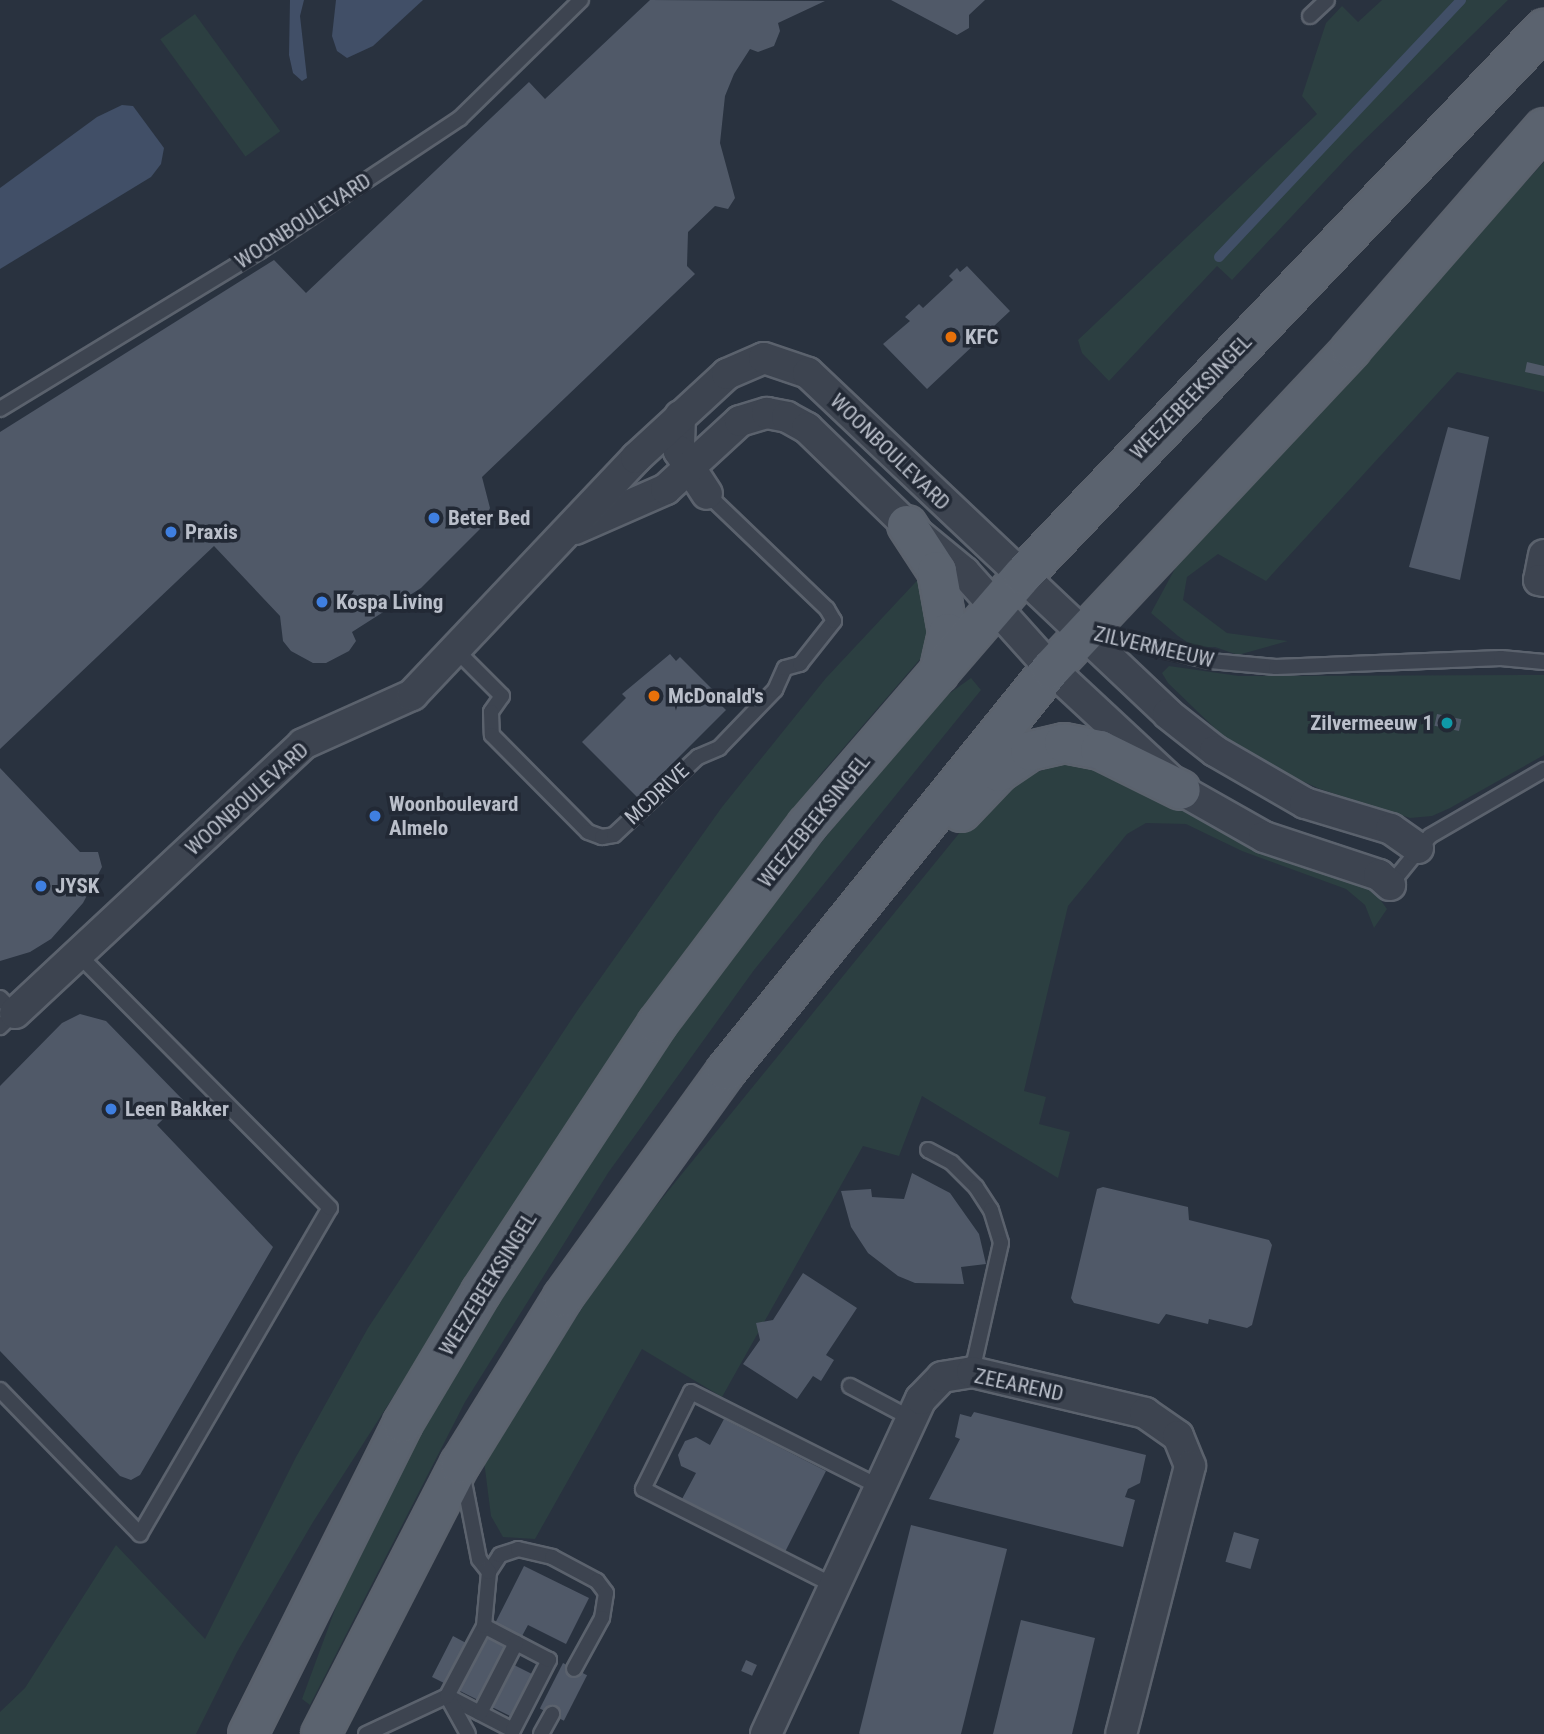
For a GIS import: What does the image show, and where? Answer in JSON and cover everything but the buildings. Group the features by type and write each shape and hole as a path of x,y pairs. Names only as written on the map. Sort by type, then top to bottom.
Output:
{"main road":[{"name":"WEEZEBEEKSINGEL","path":"248,1734 403,1423 549,1186 657,1024 798,836 1023,575 1544,29"},
{"path":"321,1734 460,1464 563,1297 726,1071 896,857 1051,669 1351,349 1544,128"},
{"path":"906,525 937,571 948,633 939,673"},
{"path":"896,857 955,819 999,772 1030,751 1064,743 1100,750 1181,790"}],"street":[{"name":"WOONBOULEVARD","path":"5,1013 78,954 303,744 412,695 680,416 727,374 746,364 764,358 808,373 1084,631"},
{"name":"WOONBOULEVARD","path":"565,533 638,504 666,489 740,421 767,413 787,417 807,428 906,525 964,572 1051,669"},
{"path":"680,416 679,451 707,494"},
{"path":"1544,555 1539,580 1544,581"},
{"name":"ZILVERMEEUW","path":"1084,631 1168,714 1215,751 1305,803 1391,828 1418,848"},
{"path":"1051,669 1181,790 1264,837 1379,875 1390,885"},
{"name":"ZEEAREND","path":"766,1734 921,1399 942,1377 972,1372 1145,1413 1178,1436 1190,1466 1121,1734"}],"lane":[{"name":"WOONBOULEVARD","path":"0,409 260,251 460,118 581,0"},
{"path":"1310,16 1327,0"},
{"name":"MCDRIVE","path":"456,650 502,696 491,712 492,735 588,832 602,837 614,835 698,757 719,748 775,690 785,668 800,664 830,632 834,621 827,608 707,494"},
{"name":"ZILVERMEEUW","path":"1084,631 1210,661 1276,667 1501,658 1544,662"},
{"path":"1390,885 1418,848 1544,770"},
{"path":"0,1390 140,1534 330,1208 78,954"},
{"path":"929,1150 952,1163 976,1187 991,1210 1001,1243 972,1372"},
{"path":"850,1386 912,1419"},
{"path":"835,1586 643,1489 691,1392 880,1487"},
{"path":"460,1464 479,1559 489,1572"},
{"path":"366,1734 447,1696 484,1626 489,1572 500,1555 518,1549 552,1557 597,1581 606,1593 602,1618 574,1669"},
{"path":"447,1696 513,1730 549,1660 484,1626"},
{"path":"480,1713 516,1643"},
{"path":"447,1696 468,1734"},
{"path":"541,1734 552,1714"}],"shaded area":[{"path":"1382,0 1508,0 1353,151 1232,280 1217,266 1109,381 1082,353 1078,340 1317,114 1302,96 1326,23 1342,6 1358,22"},
{"path":"195,14 280,131 245,157 160,39"},
{"path":"1544,162 1544,392 1457,372 1266,581 1218,554 1187,577 1183,600 1227,633 1288,641 1238,655 1215,647 1196,648 1178,636 1151,613 1184,552"},
{"path":"926,571 936,602 921,658 821,774 628,1030 313,1522 237,1652 196,1734 0,1734 0,1712 25,1688 116,1545 205,1639 296,1457 368,1328 577,1011 722,807 826,678"},
{"path":"1169,666 1239,676 1544,675 1544,755 1450,808 1432,816 1410,818 1320,789 1257,761 1227,740 1168,683 1162,673"},
{"path":"971,678 981,690 754,970 608,1173 465,1402 310,1705 302,1699 361,1539 440,1398 566,1192 649,1067 764,912 936,703"},
{"path":"1073,761 1143,785 1250,845 1371,887 1387,909 1374,928 1365,905 1346,889 1242,851 1186,824 1146,823 1127,834 1068,906 1024,1091 1046,1097 1039,1124 1070,1132 1058,1178 922,1096 899,1156 863,1146 722,1397 642,1349 535,1539 503,1537 491,1516 484,1461 616,1255 961,831 1000,793 1030,774"}],"water":[{"path":"290,0 304,0 300,16 307,78 302,81 293,73 289,55"},
{"path":"336,0 423,0 373,46 347,58 337,51 332,36"},
{"path":"122,105 133,106 164,148 161,164 151,177 0,269 0,188 97,117"}],"waterway":[{"path":"1219,257 1461,0"}],"place":[{"name":"KFC","path":"951,337"},
{"name":"Beter Bed","path":"434,518"},
{"name":"Praxis","path":"171,532"},
{"name":"Kospa Living","path":"322,602"},
{"name":"McDonald's","path":"654,696"},
{"name":"Zilvermeeuw 1","path":"1447,723"},
{"name":"Woonboulevard Almelo","path":"375,816"},
{"name":"JYSK","path":"41,886"},
{"name":"Leen Bakker","path":"111,1109"}]}
